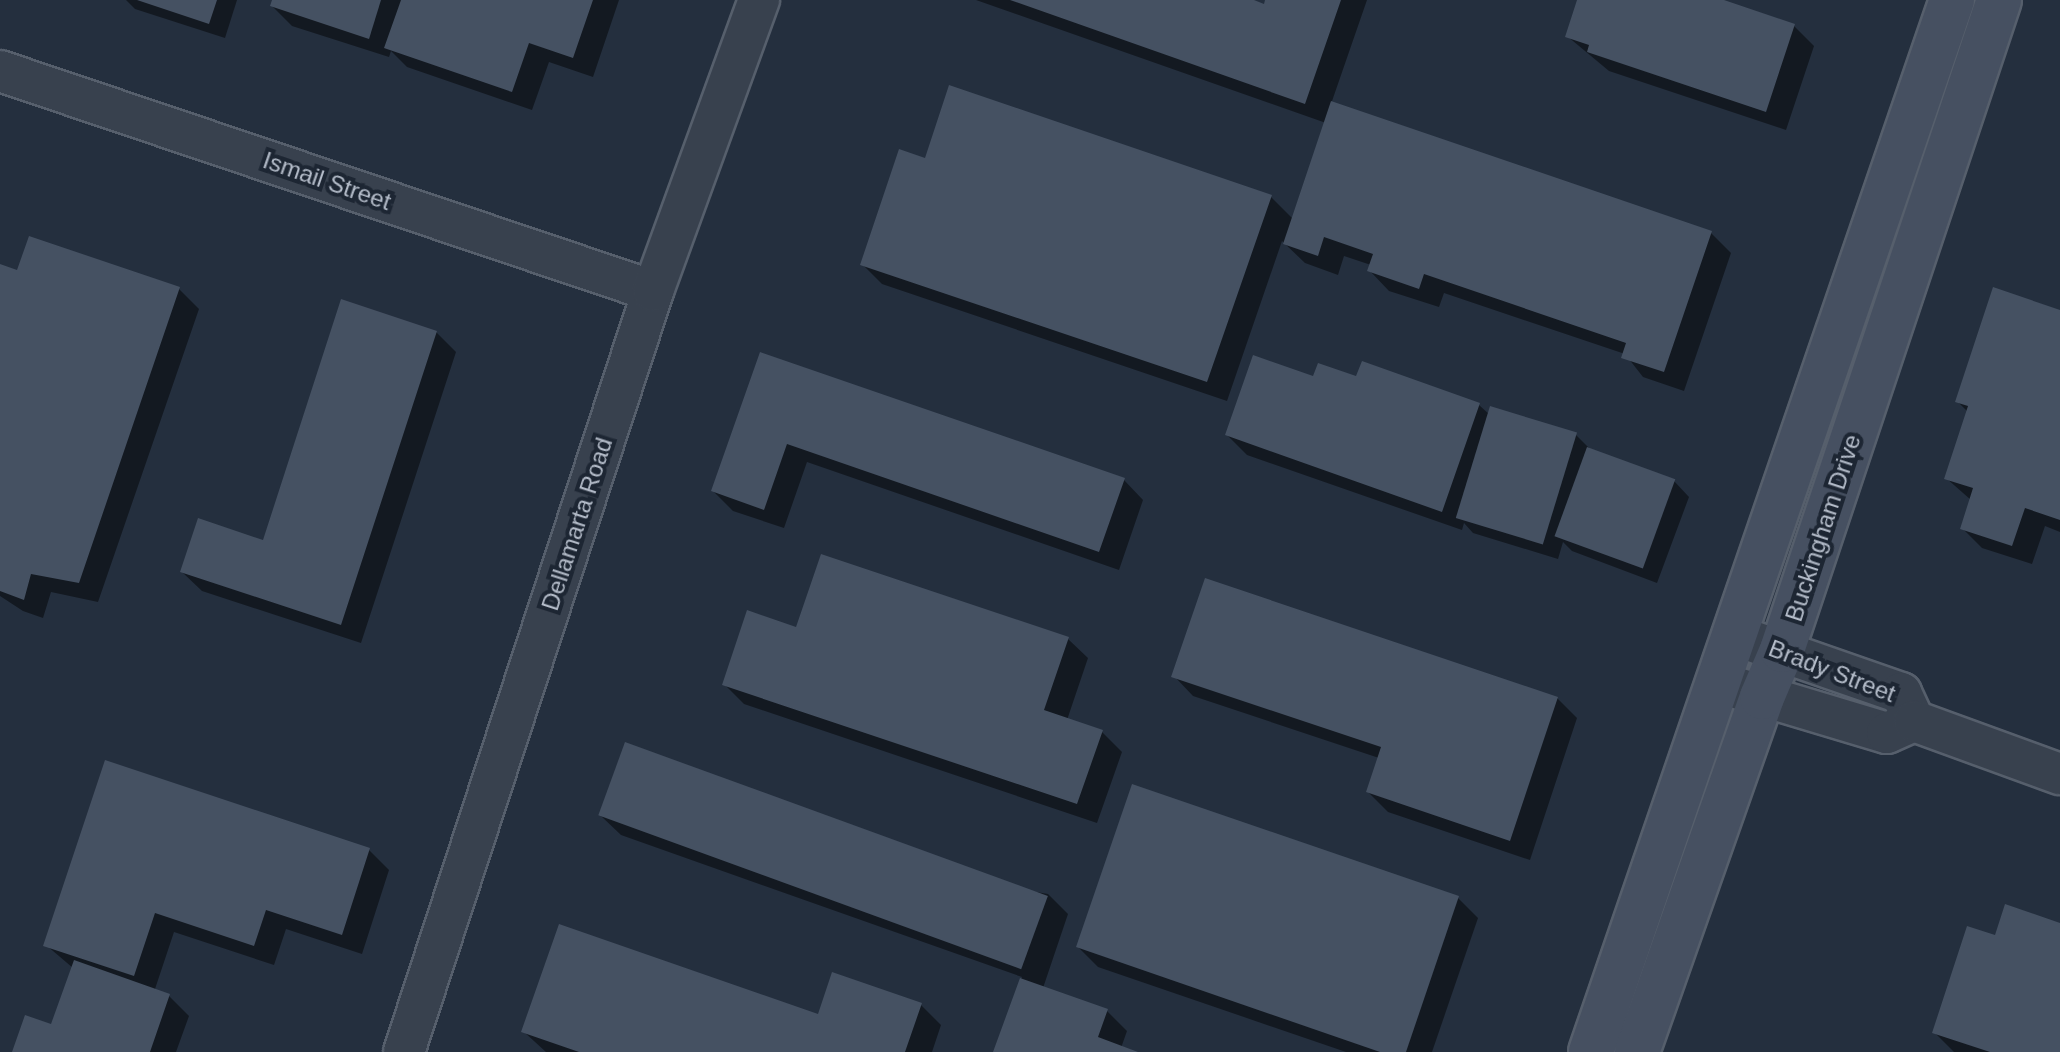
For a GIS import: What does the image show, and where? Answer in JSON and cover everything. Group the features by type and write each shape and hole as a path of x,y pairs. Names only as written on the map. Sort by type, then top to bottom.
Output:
{"street":[{"name":"Dellamarta Road","path":"404,1052 653,291 759,0"},
{"name":"Buckingham Drive","path":"1591,1052 1737,636 1952,0"},
{"name":"Buckingham Drive","path":"1637,1052 1762,697 1782,650 1999,0"},
{"name":"Ismail Street","path":"0,71 653,291"},
{"name":"Brady Street","path":"1737,636 1901,693 1914,721"},
{"name":"Brady Street","path":"1720,683 1887,733 1914,721 2060,774"}],"building":[{"path":"137,0 217,0 209,24"},
{"path":"272,0 381,0 369,39 270,6"},
{"path":"401,0 593,0 573,58 529,43 512,92 384,48"},
{"path":"1010,0 1254,0 1264,4 1265,0 1341,0 1305,104"},
{"path":"1577,0 1724,0 1795,24 1766,112 1587,52 1589,45 1565,37"},
{"path":"949,85 1272,195 1207,382 860,265 899,149 925,158"},
{"path":"1331,101 1712,231 1664,372 1621,358 1626,343 1424,274 1419,289 1367,271 1373,254 1324,237 1318,256 1283,244"},
{"path":"29,236 180,287 79,583 31,574 24,600 0,591 0,264 17,270"},
{"path":"1993,287 2060,310 2060,520 2025,508 2012,546 1960,529 1973,488 1944,479 1968,406 1955,402"},
{"path":"341,299 437,331 341,625 180,572 198,518 263,540"},
{"path":"760,352 1125,478 1099,552 787,444 764,510 711,491"},
{"path":"1253,355 1313,376 1318,363 1356,376 1362,361 1480,403 1442,512 1225,435"},
{"path":"1490,406 1577,433 1543,544 1456,518"},
{"path":"1587,447 1675,479 1643,568 1555,536"},
{"path":"821,554 1069,637 1044,710 1103,730 1077,804 722,685 747,610 796,627"},
{"path":"1205,578 1558,697 1510,841 1366,792 1381,747 1171,677"},
{"path":"625,742 1048,896 1021,969 598,815"},
{"path":"105,760 370,848 342,935 266,910 254,946 155,913 134,976 43,946"},
{"path":"1132,784 1459,896 1406,1052 1380,1052 1076,947"},
{"path":"2005,904 2060,923 2060,1052 1990,1052 1932,1033 1967,926 1995,935"},
{"path":"559,924 818,1014 832,972 922,1003 905,1052 579,1052 521,1032"},
{"path":"74,960 170,994 150,1052 12,1052 25,1015 51,1024"},
{"path":"1020,978 1108,1009 1098,1037 1138,1052 993,1052"}]}
